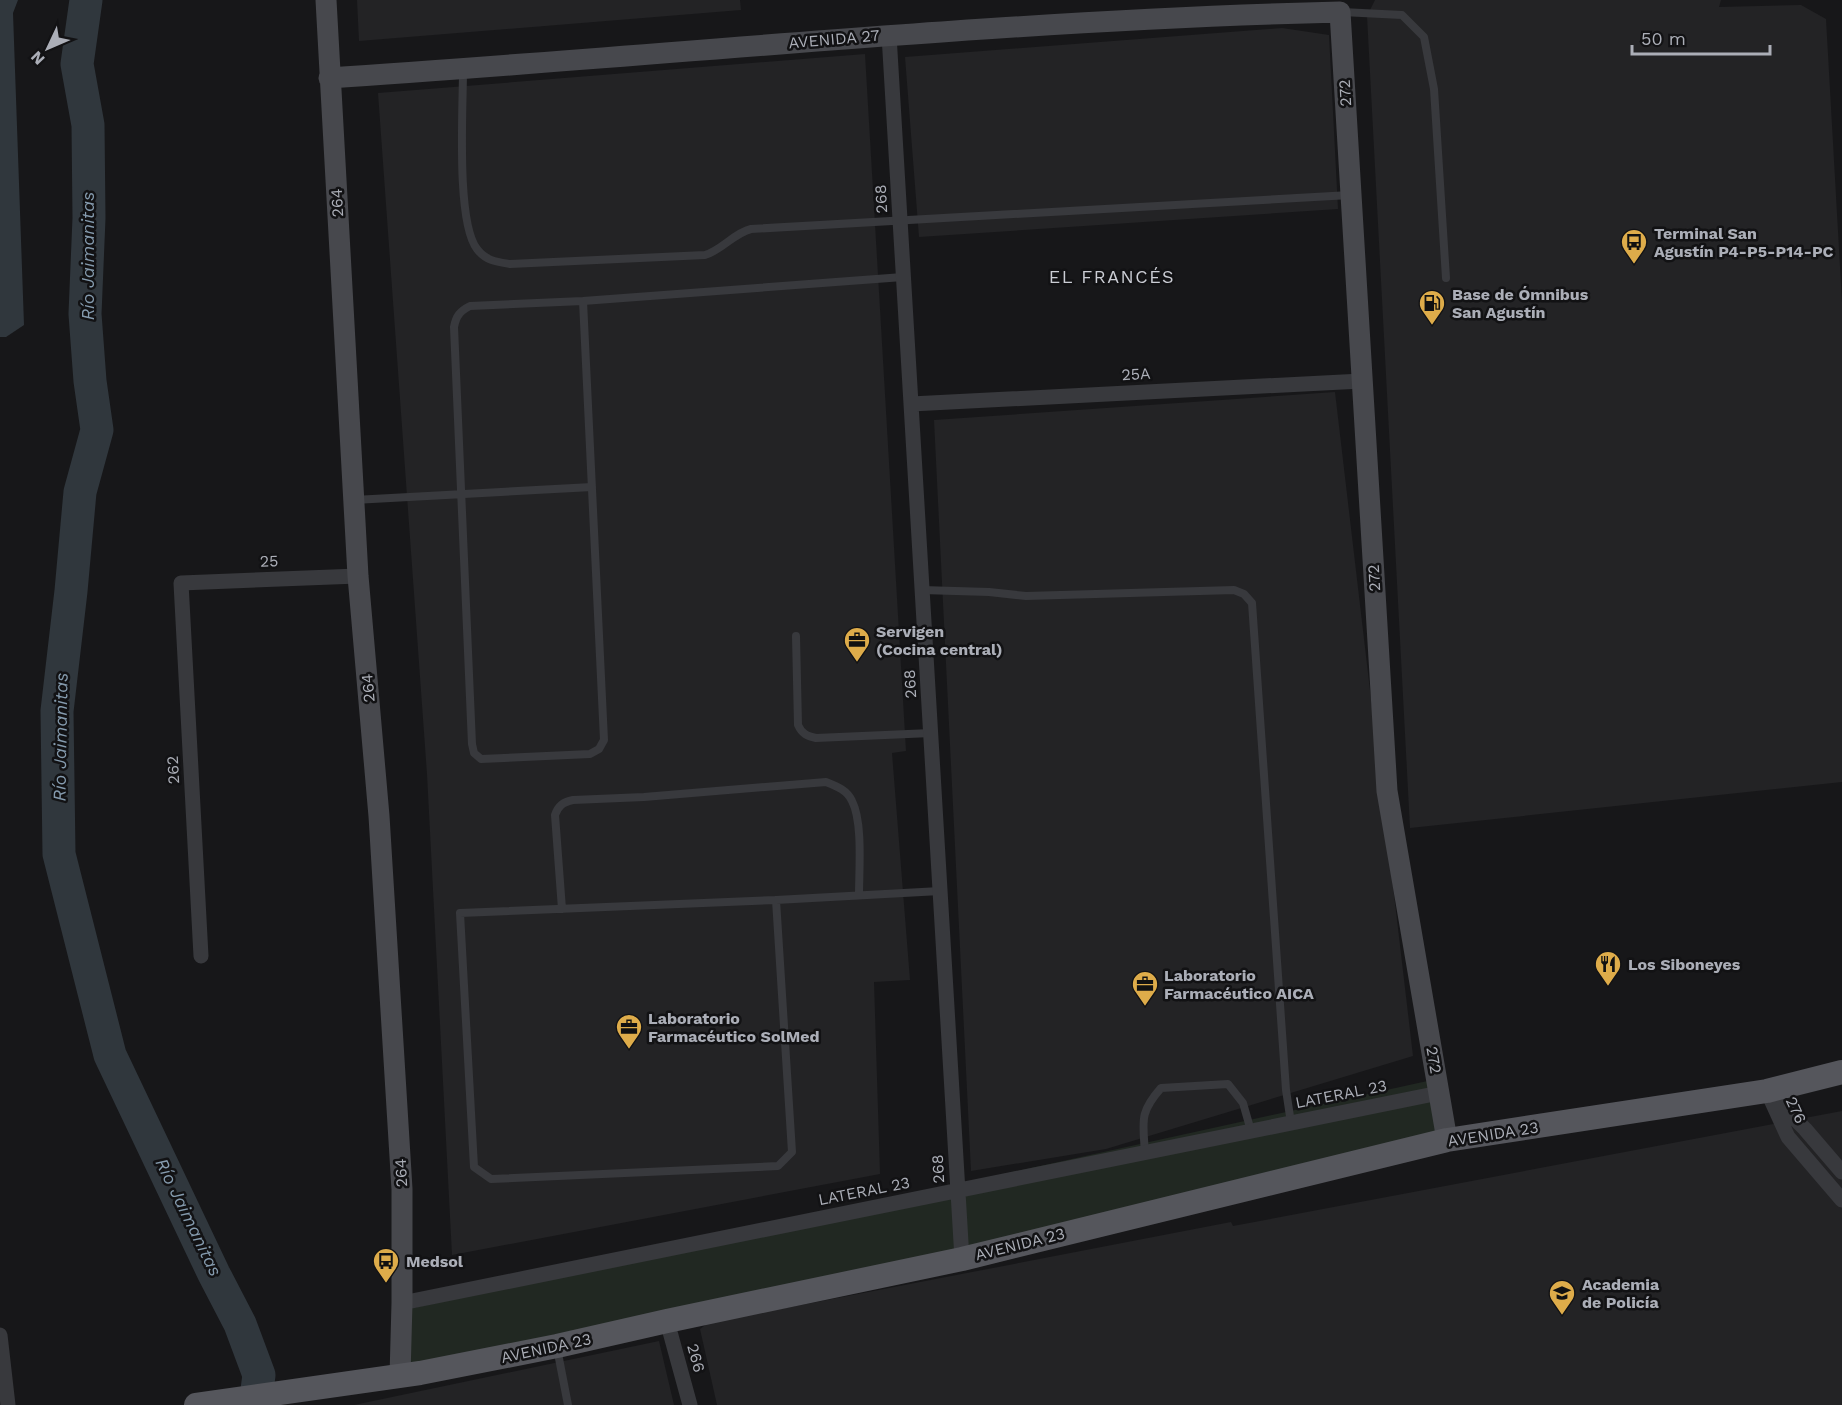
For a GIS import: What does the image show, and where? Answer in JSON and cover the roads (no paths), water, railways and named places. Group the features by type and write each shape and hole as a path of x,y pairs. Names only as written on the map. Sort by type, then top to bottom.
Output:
{"main road":[{"name":"AVENIDA 23","path":"200,1404 399,1376 557,1347 962,1258 1448,1140 1767,1091 1842,1072"}],"street":[{"name":"264","path":"326,0 358,576 379,816 402,1189 402,1303 399,1376"},
{"name":"AVENIDA 27","path":"329,78 889,35 1248,14 1340,12"},
{"name":"272","path":"1340,12 1387,791 1448,1140"},
{"name":"268","path":"889,35 962,1258"},
{"name":"25A","path":"911,404 1362,381"},
{"name":"25","path":"181,583 358,576"},
{"name":"262","path":"181,583 201,956"},
{"name":"276","path":"1767,1091 1805,1129 1842,1172"},
{"name":"276","path":"1767,1091 1788,1137 1842,1200"},
{"name":"LATERAL 23","path":"402,1303 1439,1093"},
{"name":"266","path":"668,1321 690,1405"},
{"path":"0,1335 8,1405"}],"lane":[{"path":"1340,12 1402,15 1424,37 1434,89 1446,278"},
{"path":"463,69 464,199 467,227 476,248 486,258 495,262 510,264 705,255 715,251 742,232 751,229 1351,195"},
{"path":"583,301 604,740 599,749 590,754 488,760 477,756 472,744 454,327 458,314 470,306 583,301 903,277"},
{"path":"354,500 592,487"},
{"path":"922,590 989,592 1026,596 1234,590 1244,594 1252,603 1286,1090 1291,1123"},
{"path":"796,636 798,725 807,736 816,738 930,733"},
{"path":"562,909 555,815 557,808 563,803 573,800 644,797 826,782 840,787 852,800 858,820 859,895"},
{"path":"776,900 792,1152 778,1166 491,1179 474,1167 460,913 940,891"},
{"path":"1145,1153 1143,1116 1149,1101 1161,1088 1228,1084 1243,1103 1251,1131"},
{"path":"557,1347 568,1405"}],"waterway":[{"name":"Río Jaimanitas","path":"86,0 77,64 88,125 89,218 85,314 90,381 97,430 80,492 57,711 59,854 110,1055 240,1324 259,1375 255,1405"}],"place":[{"name":"Terminal San Agustín P4-P5-P14-PC","path":"1634,265"},
{"name":"Base de Ómnibus San Agustín","path":"1432,326"},
{"name":"Servigen (Cocina central)","path":"857,663"},
{"name":"Los Siboneyes","path":"1608,987"},
{"name":"Laboratorio Farmacéutico AICA","path":"1145,1007"},
{"name":"Laboratorio Farmacéutico SolMed","path":"629,1050"},
{"name":"Medsol","path":"386,1284"},
{"name":"Academia de Policía","path":"1562,1316"}],"district":[{"name":"EL FRANCÉS","path":"1112,276"}]}
